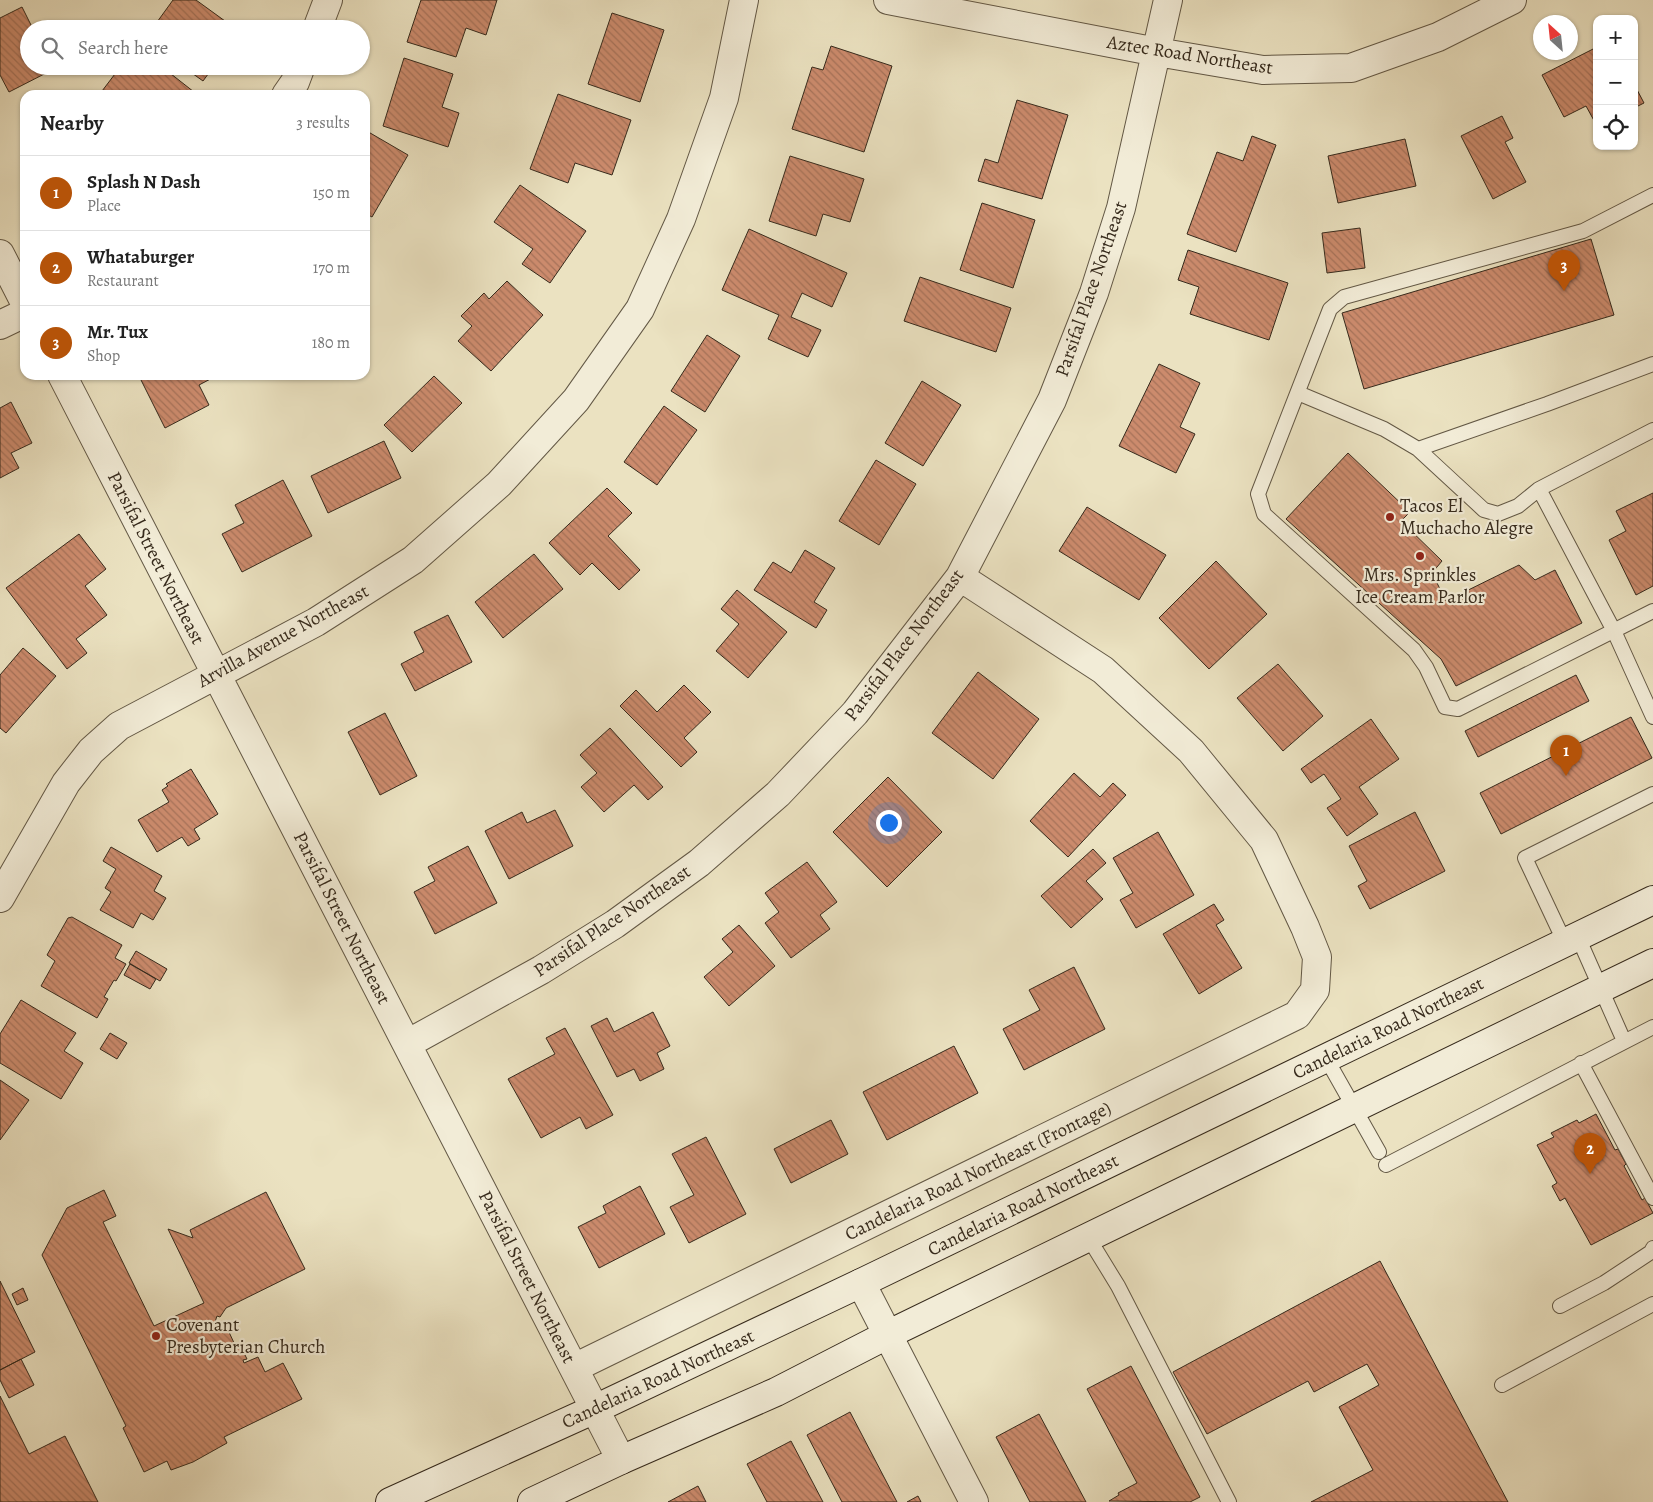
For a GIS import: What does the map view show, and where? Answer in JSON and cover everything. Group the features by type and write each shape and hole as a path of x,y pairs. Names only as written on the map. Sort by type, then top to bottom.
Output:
{"street":[{"path":"320,20 328,0"},
{"name":"Arvilla Avenue Northeast","path":"0,898 66,783 91,751 119,726 316,622 413,560 499,484 576,400 640,309 681,220 724,98 744,0"},
{"name":"Aztec Road Northeast","path":"888,0 1156,52 1264,70 1351,68 1438,37 1512,0"},
{"name":"Parsifal Place Northeast","path":"407,1044 549,965 615,924 699,864 778,794 855,712 960,577 1052,400 1094,293 1121,208 1168,0"},
{"path":"289,90 298,75"},
{"path":"0,254 20,293"},
{"path":"0,325 20,315"},
{"name":"Parsifal Street Northeast","path":"65,380 621,1460"},
{"name":"Candelaria Road Northeast (Frontage)","path":"574,1368 1296,1015 1315,990 1317,957 1264,840 1192,751 1103,670 960,577"},
{"name":"Candelaria Road Northeast","path":"399,1500 861,1283 1653,900"},
{"path":"532,1502 621,1460 776,1392 887,1335 1653,963"},
{"path":"861,1283 974,1502"}],"lane":[{"path":"1653,195 1583,231 1344,297 1330,309 1258,494 1264,514 1414,650 1426,667 1445,707 1458,709 1653,611"},
{"path":"1418,449 1547,404 1653,364"},
{"path":"1298,393 1384,429 1418,449 1484,510 1498,514 1518,506 1539,489 1653,430"},
{"path":"1539,489 1614,631 1653,717"},
{"path":"1624,1041 1609,1009 1602,988 1525,858 1653,794"},
{"path":"1386,1165 1653,1027"},
{"path":"1326,1058 1379,1152"},
{"path":"1581,1063 1653,1198"},
{"path":"1088,1237 1118,1286 1229,1502"},
{"path":"1560,1306 1604,1283 1651,1252 1653,1248"},
{"path":"1502,1385 1653,1304"}],"building":[{"path":"173,0 196,0 224,20 159,20"},
{"path":"421,0 497,0 486,35 466,28 456,57 407,42"},
{"path":"22,7 28,20 20,20 20,75 42,75 9,92 0,75 0,18"},
{"path":"612,13 664,30 640,102 588,84"},
{"path":"831,46 892,66 864,152 792,129 812,67 823,70"},
{"path":"1593,49 1593,119 1586,106 1564,117 1542,75 1571,60 1578,60 1578,57"},
{"path":"404,58 453,74 442,107 459,113 448,147 383,126"},
{"path":"114,75 172,75 191,90 103,90"},
{"path":"195,75 207,75 203,81"},
{"path":"1638,92 1644,103 1638,106"},
{"path":"558,94 631,120 612,175 575,163 568,183 530,169"},
{"path":"1017,100 1068,115 1042,199 978,181 985,159 998,163"},
{"path":"1502,116 1513,138 1505,142 1526,182 1493,199 1461,136"},
{"path":"370,133 408,155 372,217 370,216"},
{"path":"1252,136 1276,145 1236,252 1187,234 1217,152 1243,161"},
{"path":"1405,139 1416,186 1338,203 1328,156"},
{"path":"790,156 864,179 850,222 823,214 816,236 769,221"},
{"path":"520,185 586,231 550,283 522,264 533,249 494,222"},
{"path":"982,203 1035,220 1013,288 960,270"},
{"path":"1360,228 1365,268 1327,273 1322,233"},
{"path":"749,229 847,273 832,307 802,293 791,317 821,330 808,357 768,339 779,315 722,290"},
{"path":"1591,239 1614,315 1364,389 1342,313"},
{"path":"1188,250 1288,283 1269,340 1190,314 1199,287 1178,280"},
{"path":"920,277 1011,308 996,352 904,321"},
{"path":"507,281 543,315 491,371 458,341 472,326 461,316 484,293 489,299"},
{"path":"707,335 740,356 705,412 671,391"},
{"path":"1159,364 1200,383 1180,427 1195,434 1176,473 1119,446"},
{"path":"434,376 462,403 412,452 384,425"},
{"path":"141,380 208,380 199,385 209,405 165,428"},
{"path":"922,381 961,405 923,466 885,443"},
{"path":"11,402 32,443 11,453 19,468 0,478 0,408"},
{"path":"664,406 697,430 657,485 624,462"},
{"path":"384,441 401,478 328,513 311,476"},
{"path":"1348,453 1410,512 1401,521 1442,561 1432,573 1446,601 1519,565 1535,580 1555,570 1582,623 1456,686 1441,659 1286,519"},
{"path":"876,460 916,484 879,545 839,521"},
{"path":"283,480 312,536 242,572 222,534 244,523 235,505"},
{"path":"607,488 632,513 608,536 640,570 619,590 592,563 580,575 549,543"},
{"path":"1653,493 1653,586 1636,595 1609,540 1626,531 1616,511"},
{"path":"1087,507 1166,555 1139,600 1059,551"},
{"path":"79,534 106,569 85,586 107,615 76,639 87,653 67,669 6,588"},
{"path":"805,550 835,568 814,602 827,610 816,628 754,590 773,562 791,573"},
{"path":"534,554 563,589 503,638 475,602"},
{"path":"1216,561 1267,614 1209,669 1159,618"},
{"path":"737,590 787,632 748,678 716,651 739,624 721,609"},
{"path":"448,615 472,662 415,691 401,664 424,652 414,632"},
{"path":"23,648 56,676 6,733 0,728 0,675"},
{"path":"1278,664 1323,716 1283,751 1237,698"},
{"path":"978,672 1039,719 993,779 932,733"},
{"path":"1576,675 1589,701 1478,757 1465,731"},
{"path":"684,685 711,712 684,738 697,752 681,767 620,706 636,690 657,712"},
{"path":"385,713 417,776 380,795 348,732"},
{"path":"1631,717 1652,758 1501,834 1480,793"},
{"path":"1371,719 1399,759 1359,787 1378,814 1347,836 1327,808 1341,799 1324,774 1311,783 1301,769"},
{"path":"610,728 663,787 648,800 634,785 604,812 581,787 597,773 580,755"},
{"path":"191,769 218,814 194,829 200,839 188,846 182,837 157,852 138,820 169,802 162,790 168,786 166,784"},
{"path":"1074,773 1100,797 1113,783 1126,795 1068,857 1030,821"},
{"path":"888,777 942,832 887,887 833,832"},
{"path":"555,810 573,846 509,879 485,831 522,812 527,823"},
{"path":"1415,812 1445,871 1370,909 1358,886 1367,881 1349,846"},
{"path":"1158,832 1194,895 1136,928 1120,900 1133,893 1113,858"},
{"path":"468,846 497,903 435,934 414,892 435,881 428,867"},
{"path":"111,847 162,876 154,891 166,898 153,920 141,913 133,928 100,910 111,892 105,888 116,869 103,861"},
{"path":"1093,849 1106,863 1086,881 1103,899 1071,928 1041,896"},
{"path":"807,862 837,902 820,915 830,929 791,958 765,923 779,912 765,893"},
{"path":"1214,904 1224,920 1216,925 1242,968 1199,994 1163,934"},
{"path":"72,917 122,945 115,958 126,964 104,997 108,999 97,1018 41,986 55,961 47,955 68,918"},
{"path":"739,925 775,966 729,1006 704,977 733,952 722,939"},
{"path":"136,951 167,969 160,981 129,963"},
{"path":"130,964 156,979 150,989 124,975"},
{"path":"1074,967 1105,1029 1024,1070 1003,1029 1040,1010 1029,990"},
{"path":"21,1000 76,1033 64,1051 83,1063 61,1099 0,1063 0,1034"},
{"path":"653,1012 670,1046 657,1053 664,1069 640,1081 634,1069 617,1077 591,1026 607,1018 614,1032"},
{"path":"565,1028 613,1115 586,1129 580,1117 541,1138 508,1079 555,1054 546,1038"},
{"path":"110,1033 127,1043 117,1059 100,1049"},
{"path":"954,1046 978,1093 887,1140 863,1092"},
{"path":"0,1080 29,1100 0,1140"},
{"path":"1596,1114 1615,1150 1618,1149 1626,1164 1624,1166 1642,1200 1645,1198 1653,1213 1591,1245 1565,1198 1560,1201 1552,1186 1557,1183 1537,1145 1554,1137 1551,1133 1577,1120 1579,1123"},
{"path":"831,1120 848,1154 791,1183 774,1149"},
{"path":"706,1137 746,1214 689,1243 670,1207 694,1195 672,1154"},
{"path":"640,1186 665,1234 599,1268 578,1227 606,1213 603,1206"},
{"name":"Covenant Presbyterian Church","path":"104,1190 116,1216 103,1222 154,1326 204,1303 168,1229 193,1238 190,1230 266,1192 305,1269 226,1308 220,1317 217,1316 214,1325 228,1330 235,1345 239,1343 247,1359 243,1360 244,1363 258,1357 265,1372 283,1363 302,1399 224,1437 227,1443 193,1462 171,1470 167,1461 144,1472 123,1428 126,1426 42,1255 67,1208"},
{"path":"1380,1261 1508,1502 1311,1502 1373,1470 1339,1407 1379,1385 1367,1364 1314,1392 1308,1381 1207,1434 1173,1372"},
{"path":"0,1281 35,1352 0,1370"},
{"path":"23,1288 28,1300 17,1305 12,1294"},
{"path":"21,1359 34,1385 9,1398 0,1380 0,1370"},
{"path":"1131,1366 1200,1497 1190,1502 1109,1501 1119,1495 1118,1493 1137,1483 1087,1389"},
{"path":"0,1396 29,1454 65,1436 98,1502 0,1502"},
{"path":"850,1412 897,1502 842,1502 807,1435"},
{"path":"1039,1414 1086,1502 1030,1502 996,1437"},
{"path":"791,1441 823,1502 767,1502 747,1464"},
{"path":"698,1486 706,1502 668,1502"},
{"path":"918,1496 921,1502 907,1502"}],"place":[{"name":"Mr. Tux","path":"1564,291"},
{"name":"Tacos El Muchacho Alegre","path":"1390,517"},
{"name":"Mrs. Sprinkles Ice Cream Parlor","path":"1420,556"},
{"name":"Splash N Dash","path":"1566,776"},
{"name":"Whataburger","path":"1590,1174"},
{"name":"Covenant Presbyterian Church","path":"156,1336"}]}
